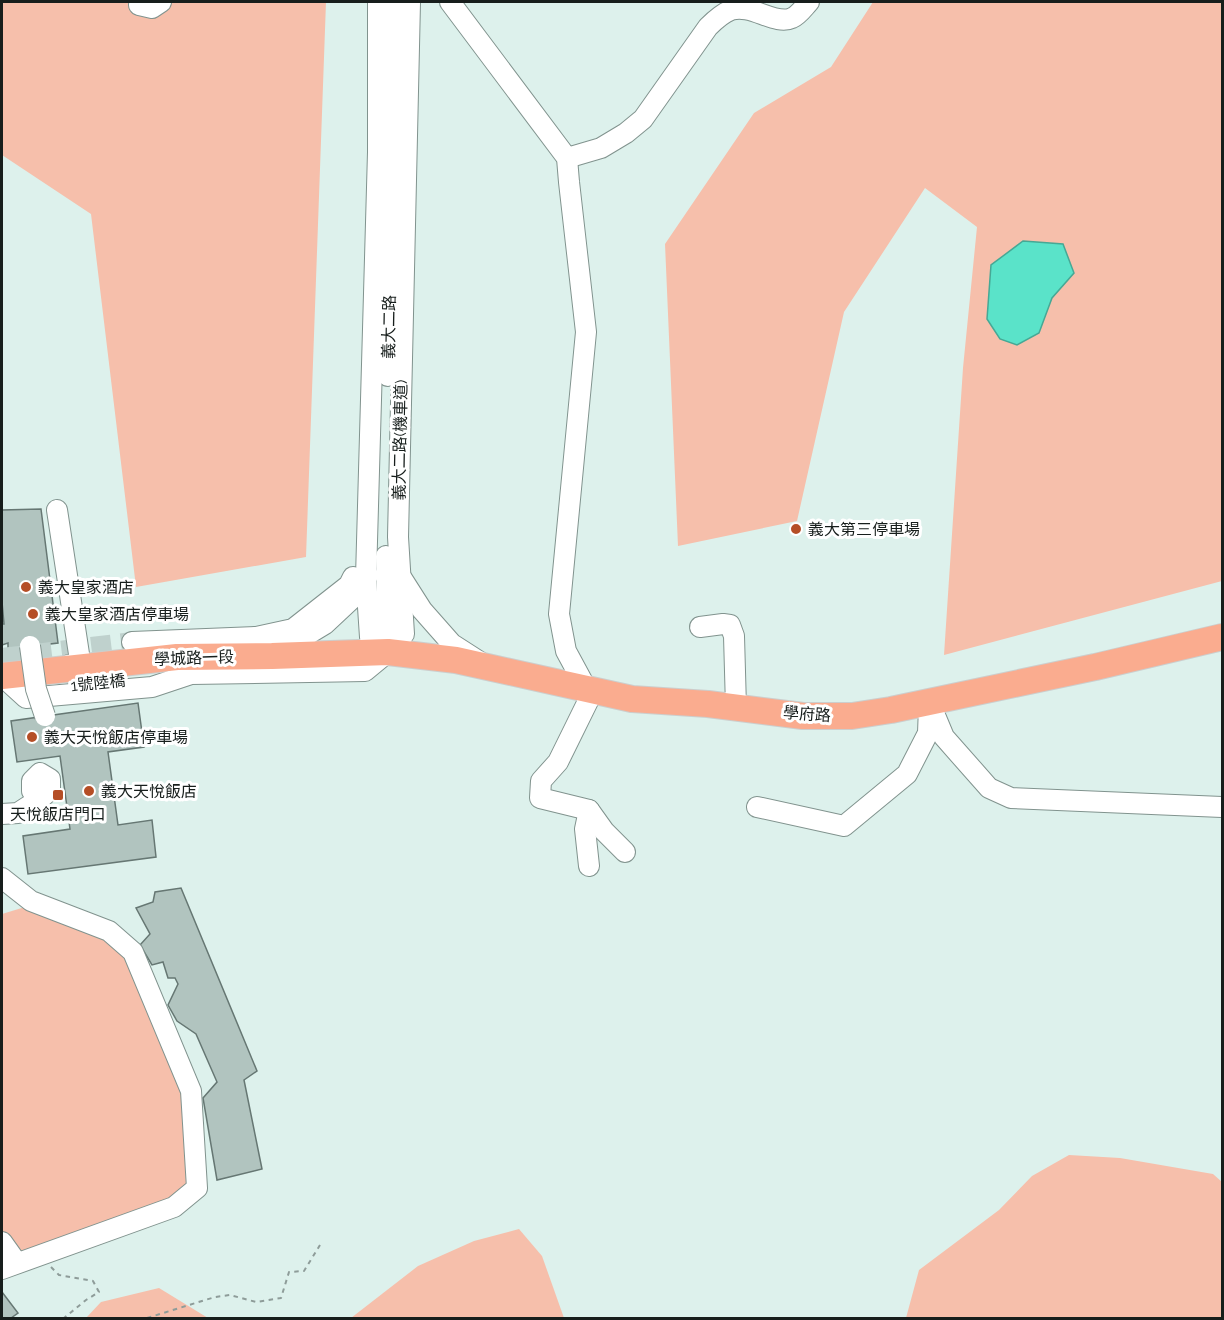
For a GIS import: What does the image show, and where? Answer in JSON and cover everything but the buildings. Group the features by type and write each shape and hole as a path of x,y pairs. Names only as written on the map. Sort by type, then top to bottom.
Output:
{"main road":[{"name":"學府路","path":"388,652 456,660 632,699 736,707 803,716 852,716 1095,667 1222,637"},
{"name":"學城路一段","path":"2,676 177,657 215,657 264,647 388,652"}],"street":[{"path":"139,5 152,8 160,2"},
{"name":"義大二路(機車道)","path":"378,2 377,546 366,577 370,637 388,652 404,634 398,537 410,2"},
{"name":"義大二路","path":"388,652 377,546 393,2"},
{"path":"450,2 567,158 586,332 559,614 566,651 589,690 558,762 541,781 540,798 589,810 604,831 625,852"},
{"path":"567,158 601,148 626,133 643,119 708,27 718,18 732,10 747,9 782,20 791,18 809,2"},
{"path":"57,510 81,667 44,659 2,663 2,676 26,698 152,687 191,674 365,671 388,652"},
{"path":"377,546 400,575 422,610 452,644 487,667"},
{"name":"義大二路(機車道)","path":"132,642 264,647 293,629 349,585 377,546"},
{"path":"264,647 325,624 356,595 366,577"},
{"path":"700,627 723,624 730,626 734,636 736,707"},
{"path":"30,646 36,689 45,716"},
{"name":"1號陸橋","path":"36,689 159,676 215,657"},
{"path":"757,807 844,826 907,774 928,733 929,701"},
{"path":"929,701 944,737 989,788 1011,798 1222,807"},
{"path":"2,814 18,813 41,798"},
{"path":"589,810 585,829 589,866"},
{"path":"2,878 31,901 109,931 133,952 191,1091 197,1188 174,1207 9,1266 2,1242"}],"path":[{"path":"147,1318 222,1296 230,1295 255,1302 281,1298 289,1272 304,1271 320,1245"},
{"path":"38,1256 59,1275 93,1281 99,1292 64,1318"}],"shaded area":[{"path":"2,2 326,2 306,557 136,587 91,214 2,155"},
{"path":"873,2 1222,2 1222,581 944,655 963,368 977,227 925,188 844,312 797,521 678,546 665,244 754,113 831,67"},
{"path":"1023,241 1063,244 1074,273 1052,298 1039,333 1017,345 1000,339 987,319 991,265"},
{"path":"25,907 106,936 129,956 184,1096 186,1187 170,1200 2,1261 2,914"},
{"path":"1069,1155 1120,1158 1213,1174 1222,1182 1222,1318 906,1318 919,1270 999,1210 1032,1176"},
{"path":"519,1229 542,1256 564,1318 351,1318 418,1266 474,1241"},
{"path":"159,1288 208,1318 86,1318 101,1302"}],"tunnel":[{"path":"2,658 132,642"}],"place":[{"name":"義大第三停車場","path":"796,529"},
{"name":"義大皇家酒店","path":"26,587"},
{"name":"義大皇家酒店停車場","path":"33,614"},
{"name":"義大天悅飯店停車場","path":"32,737"},
{"name":"義大天悅飯店","path":"89,791"},
{"name":"天悅飯店門口","path":"58,795"}]}
